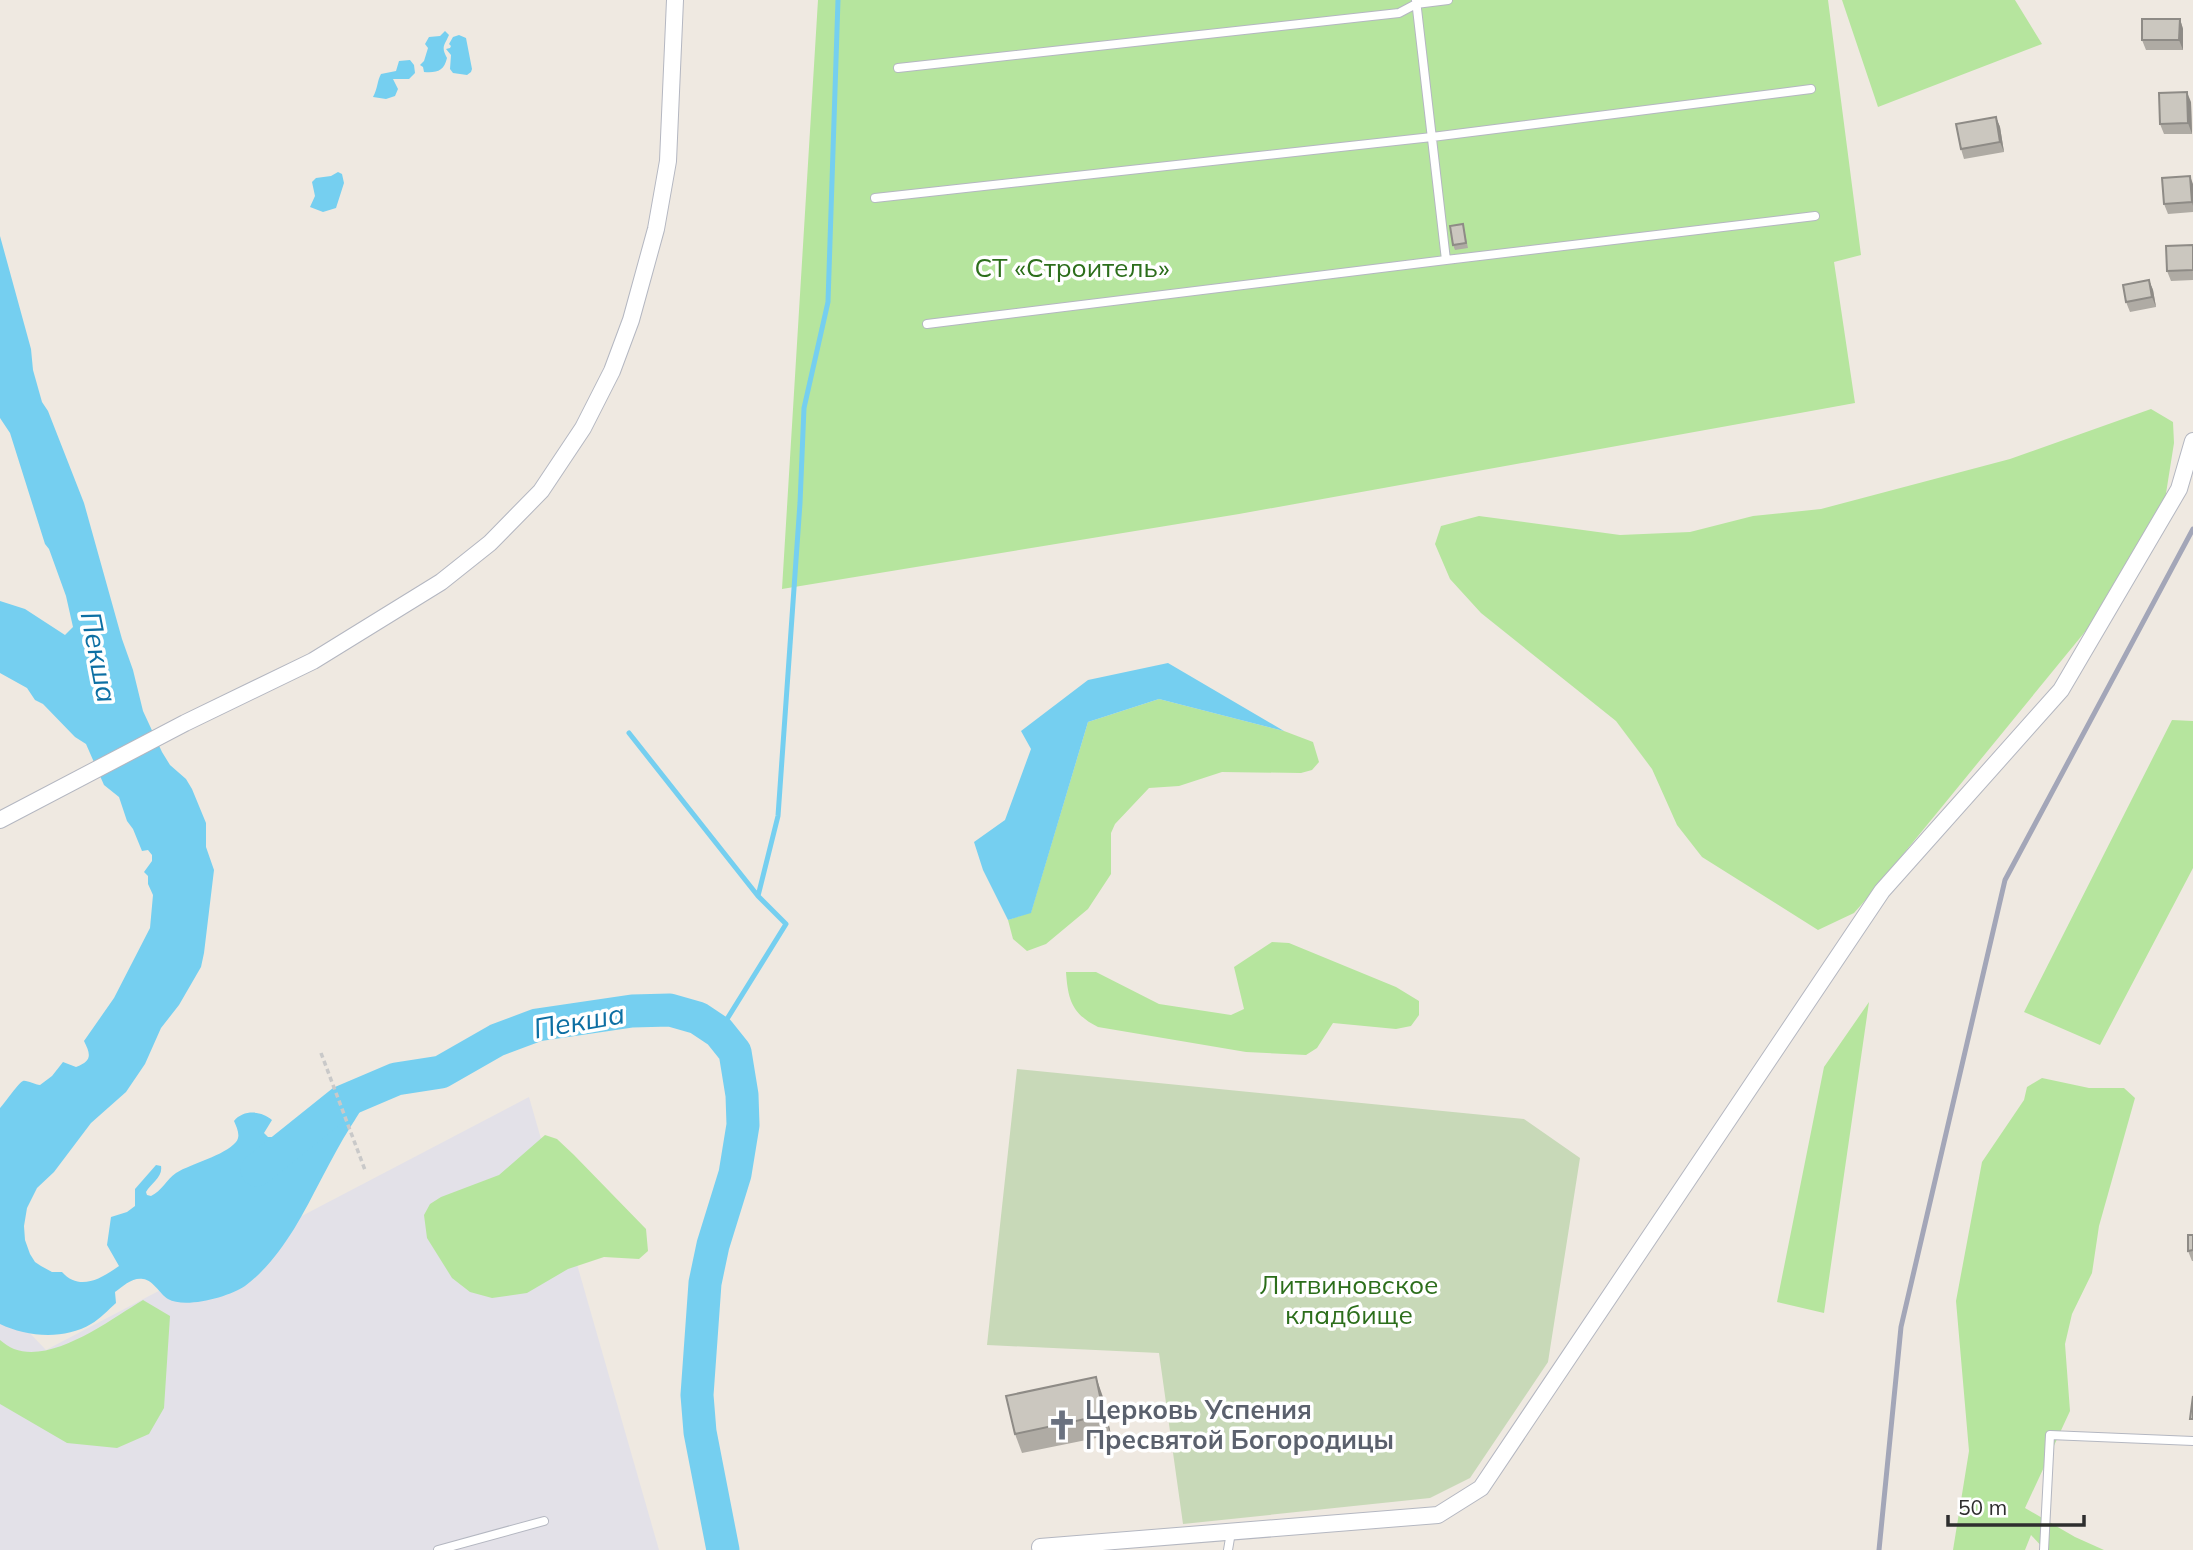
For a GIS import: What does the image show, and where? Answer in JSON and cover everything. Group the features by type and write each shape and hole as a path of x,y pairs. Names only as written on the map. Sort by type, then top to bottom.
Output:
{"street":[{"path":"0,820 185,723 313,661 441,582 490,543 541,491 583,428 612,371 631,320 656,229 668,161 675,0"},
{"path":"1040,1547 1438,1515 1481,1488 1882,891 2061,690 2179,489 2193,441"}],"lane":[{"path":"898,68 1399,13 1416,2 1448,0"},
{"path":"1416,2 1446,260"},
{"path":"875,198 1432,137 1811,89"},
{"path":"927,324 1815,216"},
{"path":"2044,1550 2050,1435 2193,1441"},
{"path":"438,1550 544,1521"},
{"path":"1228,1550 1231,1532"}],"path":[{"path":"321,1053 365,1170"}],"shaded area":[{"path":"529,1097 659,1550 0,1550 0,1302 46,1350"}],"green space":[{"name":"СТ «Строитель»","path":"818,0 1828,0 1861,255 1834,262 1855,403 1239,514 782,589"},
{"path":"1842,0 2015,0 2042,44 1878,107"},
{"path":"2151,409 2173,422 2174,443 2164,506 2102,611 1854,913 1818,930 1702,857 1677,825 1652,769 1616,721 1481,613 1450,579 1435,544 1441,526 1479,516 1620,535 1690,532 1753,516 1821,509 2010,459"},
{"path":"1159,699 1284,731 1313,742 1319,762 1312,770 1301,773 1222,772 1179,786 1149,788 1115,824 1111,833 1111,874 1088,909 1046,944 1027,951 1013,939 1008,920 1031,912 1088,722"},
{"path":"2172,720 2193,721 2193,868 2100,1045 2024,1012"},
{"path":"1272,942 1289,943 1396,987 1419,1001 1419,1015 1411,1026 1396,1029 1333,1023 1317,1048 1306,1055 1246,1052 1098,1027 1077,1011 1068,991 1066,972 1096,972 1159,1004 1231,1015 1244,1009 1234,967"},
{"path":"1869,1002 1824,1313 1777,1302 1824,1067"},
{"name":"Литвиновское кладбище","path":"1017,1069 1524,1119 1580,1158 1548,1362 1470,1478 1430,1498 1183,1524 1159,1353 987,1345"},
{"path":"2042,1078 2089,1088 2124,1088 2135,1098 2099,1226 2092,1273 2072,1314 2065,1344 2070,1411 2025,1508 2075,1537 2104,1550 2045,1550 2031,1535 2025,1550 1953,1550 1969,1451 1956,1301 1982,1162 2024,1100 2027,1087"},
{"path":"545,1135 557,1139 646,1229 648,1251 639,1259 604,1257 568,1269 527,1293 492,1298 470,1292 452,1278 427,1238 424,1215 430,1204 441,1197 499,1175"},
{"path":"143,1300 170,1316 164,1408 149,1434 117,1448 67,1443 0,1404 0,1340 14,1349 29,1352 64,1345"}],"water":[{"path":"445,31 449,35 444,46 447,58 444,66 436,71 424,72 420,65 428,48 425,44 429,37 440,36"},
{"path":"459,35 466,38 472,69 467,75 453,73 450,69 451,55 446,49 450,48 453,37"},
{"path":"410,60 415,73 409,79 393,79 398,89 395,96 386,99 373,97 381,74 396,71 399,61"},
{"path":"338,172 342,174 344,183 336,208 323,212 310,207 315,196 312,182 316,178"},
{"path":"0,236 31,349 33,370 42,402 84,503 143,711 170,765 186,779 192,789 206,823 206,847 214,870 201,967 179,1005 161,1028 145,1064 126,1092 91,1123 54,1172 37,1188 27,1208 24,1226 30,1254 41,1266 52,1272 62,1272 76,1281 91,1281 105,1275 119,1266 107,1245 111,1217 127,1212 135,1206 135,1189 156,1165 161,1166 161,1170 146,1192 151,1196 176,1173 231,1147 238,1137 234,1121 238,1117 258,1113 272,1120 264,1133 268,1137 281,1137 304,1143 317,1123 324,1098 369,1078 380,1096 364,1106 283,1245 266,1267 245,1286 218,1298 185,1303 168,1299 147,1280 136,1279 115,1292 116,1303 94,1322 69,1333 46,1335 22,1332 0,1324 0,1108 23,1081 40,1085 52,1076 63,1062 76,1067 89,1057 84,1041 114,998 150,928 153,895 148,876 144,872 152,861 152,855 148,850 142,851 119,797 104,785 86,744 75,737 43,704 35,700 27,688 0,673 0,601 25,609 65,635 73,627 66,596 45,544 10,433 0,418"},
{"path":"1168,663 1284,731 1159,699 1088,722 1031,913 1008,920 983,870 974,842 1005,820 1031,749 1021,731 1088,680"}],"building":[{"path":"2142,19 2180,19 2179,40 2142,40"},
{"path":"2187,92 2188,123 2160,124 2159,93"},
{"path":"1996,117 2000,142 1961,149 1956,124"},
{"path":"2190,176 2192,202 2164,204 2162,178"},
{"path":"1463,224 1466,243 1453,245 1450,226"},
{"path":"2193,245 2193,270 2167,271 2166,246"},
{"path":"2149,280 2152,297 2126,302 2123,285"},
{"path":"2188,1235 2193,1235 2193,1250 2188,1251"},
{"path":"1096,1377 1104,1415 1015,1434 1006,1396"},
{"path":"2193,1396 2193,1419 2190,1419"}],"waterway":[{"path":"719,1032 786,924 758,896 778,816 804,408 828,302 838,0"},
{"path":"629,733 758,896"},
{"name":"Пекша","path":"257,1170 342,1102 396,1079 441,1072 497,1040 537,1025 632,1011 670,1010 698,1018 719,1032 735,1052 742,1095 743,1125 735,1174 713,1245 705,1283 697,1395 700,1432 723,1550"}],"railway":[{"path":"1879,1550 1901,1327 2005,880 2193,529"}],"place":[{"name":"Церковь Успения Пресвятой Богородицы","path":"1062,1425"}]}
